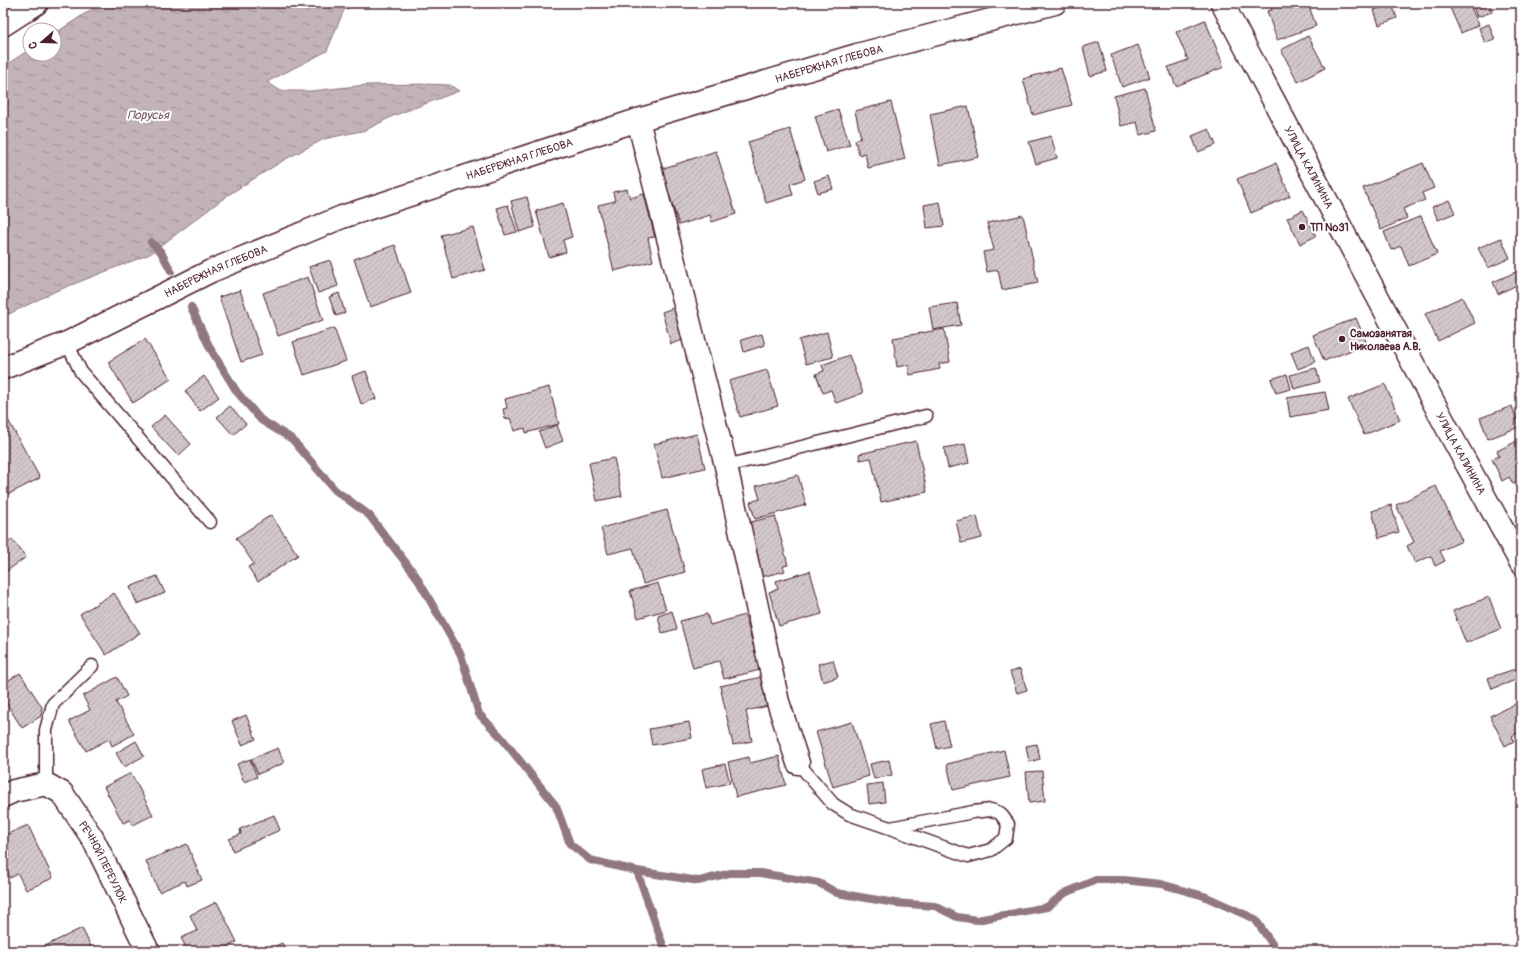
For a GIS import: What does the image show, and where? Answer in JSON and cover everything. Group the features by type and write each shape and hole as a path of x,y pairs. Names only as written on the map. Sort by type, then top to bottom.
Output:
{"street":[{"path":"3,25 37,3"},
{"name":"НАБЕРЕЖНАЯ ГЛЕБОВА","path":"3,368 67,343 211,271 342,217 638,120 857,55 1055,3"},
{"name":"УЛИЦА КАЛИНИНА","path":"1222,3 1450,434 1521,564"},
{"path":"638,120 726,466 778,702 798,763"},
{"path":"3,796 14,791 46,784"},
{"name":"РЕЧНОЙ ПЕРЕУЛОК","path":"46,784 62,793 93,839 148,951"}],"lane":[{"path":"67,343 81,372 210,522"},
{"path":"726,466 926,416"},
{"path":"46,784 46,730 53,704 92,666"},
{"path":"798,763 833,804 849,814 968,856 992,850 1006,838 1008,824 1000,813 991,810 890,828"}],"water":[{"name":"Порусья","path":"101,3 358,3 344,10 327,51 267,82 281,91 311,91 366,85 425,84 450,85 459,91 393,116 366,130 324,139 284,160 228,195 150,254 56,291 3,317 3,67 22,54 22,62 62,62 62,29"}],"building":[{"path":"1269,3 1308,3 1316,26 1277,40 1267,11 1272,10"},
{"path":"1448,3 1469,3 1479,25 1461,33"},
{"path":"1472,3 1489,3 1492,12 1477,17"},
{"path":"1392,4 1397,18 1379,25 1374,10"},
{"path":"1205,20 1224,67 1176,86 1168,67 1188,60 1176,32"},
{"path":"1489,24 1495,40 1485,43 1479,28"},
{"path":"1308,36 1325,68 1298,82 1281,50"},
{"path":"1099,42 1107,71 1090,76 1083,47"},
{"path":"1138,45 1150,77 1122,87 1111,55"},
{"path":"1061,68 1072,105 1033,115 1023,79"},
{"path":"1145,88 1156,131 1140,135 1137,122 1121,126 1114,96"},
{"path":"891,102 905,159 868,168 865,153 859,155 855,140 861,138 855,111"},
{"path":"968,106 979,157 940,165 930,114"},
{"path":"838,109 850,145 826,152 815,116"},
{"path":"790,129 805,179 790,184 793,195 766,203 748,142"},
{"path":"1209,129 1216,145 1198,152 1192,136"},
{"path":"1051,136 1057,158 1036,164 1029,142"},
{"path":"716,151 736,214 712,222 710,215 679,225 661,169"},
{"path":"1276,163 1290,196 1251,213 1237,179"},
{"path":"1423,163 1434,188 1422,193 1425,200 1403,209 1407,218 1381,230 1363,188"},
{"path":"829,176 833,189 818,193 814,181"},
{"path":"627,189 630,198 644,194 655,237 648,238 653,261 614,271 598,205 615,201 613,192"},
{"path":"527,197 535,227 519,232 511,201"},
{"path":"1449,200 1455,213 1438,220 1432,207"},
{"path":"940,202 944,226 927,228 924,205"},
{"path":"563,203 572,237 563,240 566,252 549,257 536,211"},
{"path":"508,205 517,232 505,235 497,208"},
{"name":"ТП №31","path":"1303,210 1316,236 1300,244 1287,218"},
{"path":"1023,215 1038,283 1002,290 998,270 987,272 983,252 994,250 987,223"},
{"path":"1421,216 1437,254 1409,266 1401,246 1391,250 1384,232"},
{"path":"473,227 485,270 453,279 441,235"},
{"path":"1501,238 1510,258 1488,268 1478,248"},
{"path":"395,245 411,293 370,307 354,259"},
{"path":"330,260 338,286 318,293 309,267"},
{"path":"1518,271 1521,283 1498,294 1493,282"},
{"path":"308,277 323,320 278,336 263,293"},
{"path":"240,290 262,355 241,362 219,297"},
{"path":"339,293 345,313 336,316 329,297"},
{"path":"1462,297 1475,323 1438,341 1425,314"},
{"path":"957,303 961,325 933,330 929,307"},
{"path":"676,307 686,339 671,344 662,312"},
{"path":"1356,318 1367,344 1324,361 1313,335"},
{"path":"334,328 346,361 304,375 293,342"},
{"path":"944,329 950,362 939,364 940,369 910,375 908,365 897,367 893,338"},
{"path":"827,332 833,357 806,364 799,340"},
{"path":"762,334 765,345 744,352 741,340"},
{"path":"145,339 171,379 133,403 108,362"},
{"path":"1309,345 1315,362 1298,369 1291,352"},
{"path":"849,355 863,393 836,403 831,390 823,393 816,374 824,371 822,365"},
{"path":"1316,368 1320,382 1294,389 1290,375"},
{"path":"767,370 778,406 740,417 729,381"},
{"path":"366,371 376,399 361,404 352,376"},
{"path":"1287,374 1291,389 1276,393 1271,379"},
{"path":"204,376 219,397 200,411 185,391"},
{"path":"1385,384 1400,420 1364,435 1348,399"},
{"path":"549,387 559,424 526,433 525,428 514,431 510,418 505,419 503,409 507,408 505,399"},
{"path":"1325,392 1329,410 1290,417 1287,398"},
{"path":"230,406 246,424 233,435 217,417"},
{"path":"1512,406 1519,427 1488,439 1480,418"},
{"path":"165,415 191,444 178,456 151,427"},
{"path":"7,418 40,478 5,496 3,493 3,420"},
{"path":"557,425 563,441 545,448 539,432"},
{"path":"697,434 705,468 662,478 654,444"},
{"path":"1521,439 1521,480 1513,484 1509,477 1502,481 1492,459 1499,456 1497,451"},
{"path":"916,441 927,492 881,502 871,458 860,460 859,454"},
{"path":"965,444 969,463 948,468 944,448"},
{"path":"614,458 622,496 597,501 589,463"},
{"path":"798,475 806,505 755,519 750,502 760,499 756,486"},
{"path":"1436,486 1462,541 1440,551 1445,561 1435,566 1431,556 1415,563 1407,546 1414,542 1396,505"},
{"path":"1391,505 1399,532 1379,538 1372,511"},
{"path":"667,510 685,572 643,584 633,548 608,554 601,528"},
{"path":"271,515 298,555 258,582 248,567 254,564 236,538"},
{"path":"775,516 788,565 783,566 785,571 761,577 747,523"},
{"path":"977,516 982,538 961,543 956,521"},
{"path":"12,539 26,557 3,574 3,546"},
{"path":"810,571 822,614 779,626 769,592 778,589 776,581"},
{"path":"157,576 165,593 137,604 130,587"},
{"path":"658,583 666,610 638,618 630,591"},
{"path":"114,593 140,633 106,655 80,614"},
{"path":"1489,597 1501,629 1466,643 1453,611"},
{"path":"672,611 677,629 662,633 658,616"},
{"path":"707,614 710,625 745,615 760,670 724,679 719,661 693,668 680,621"},
{"path":"833,660 838,677 823,682 818,664"},
{"path":"1518,668 1521,678 1492,689 1488,678"},
{"path":"1020,669 1027,690 1017,693 1010,672"},
{"path":"20,673 42,707 41,716 22,728 3,698 3,684"},
{"path":"117,677 127,696 116,702 134,734 112,746 109,739 86,751 69,721 90,710 83,696"},
{"path":"762,677 768,706 746,711 752,741 733,745 720,686"},
{"path":"1521,701 1521,731 1512,736 1514,741 1505,746 1490,716"},
{"path":"246,715 256,739 242,745 232,721"},
{"path":"944,721 950,746 937,749 931,724"},
{"path":"689,722 692,738 652,745 649,729"},
{"path":"852,722 869,776 833,787 816,732"},
{"path":"136,741 144,756 124,767 116,753"},
{"path":"1037,744 1040,759 1029,762 1026,746"},
{"path":"278,748 284,763 258,774 251,759"},
{"path":"1004,750 1010,777 953,790 947,764"},
{"path":"779,756 786,785 736,797 728,762 749,757 750,763"},
{"path":"250,759 257,777 244,782 237,764"},
{"path":"889,760 892,775 874,779 870,764"},
{"path":"725,764 730,783 706,788 702,769"},
{"path":"1042,771 1045,801 1029,803 1026,772"},
{"path":"131,773 153,815 133,825 130,820 123,823 104,787"},
{"path":"883,783 885,802 869,804 867,785"},
{"path":"274,815 280,830 233,851 229,839 241,834 240,829"},
{"path":"28,825 53,878 26,890 18,874 10,878 3,863 3,859 10,856 3,841 3,836"},
{"path":"187,844 202,880 187,886 185,881 159,892 146,861"},
{"path":"217,902 237,942 219,951 188,951 181,938 197,931 190,915"},
{"path":"82,928 93,951 35,951"},
{"path":"282,943 286,951 265,951"}],"waterway":[{"path":"151,242 161,252 171,271"},
{"path":"191,307 210,348 237,392 261,420 292,439 335,490 369,515 416,576 461,655 479,714 501,737 556,806 570,844 590,860 637,871 699,881 730,873 760,873 819,883 837,893 895,903 935,906 957,917 977,920 1047,907 1065,893 1096,880 1123,880 1161,884 1204,896 1255,919 1277,951"},
{"path":"637,871 665,951"}],"place":[{"name":"ТП №31","path":"1302,227"},
{"name":"Самозанятая Николаева А.В.","path":"1342,339"}]}
